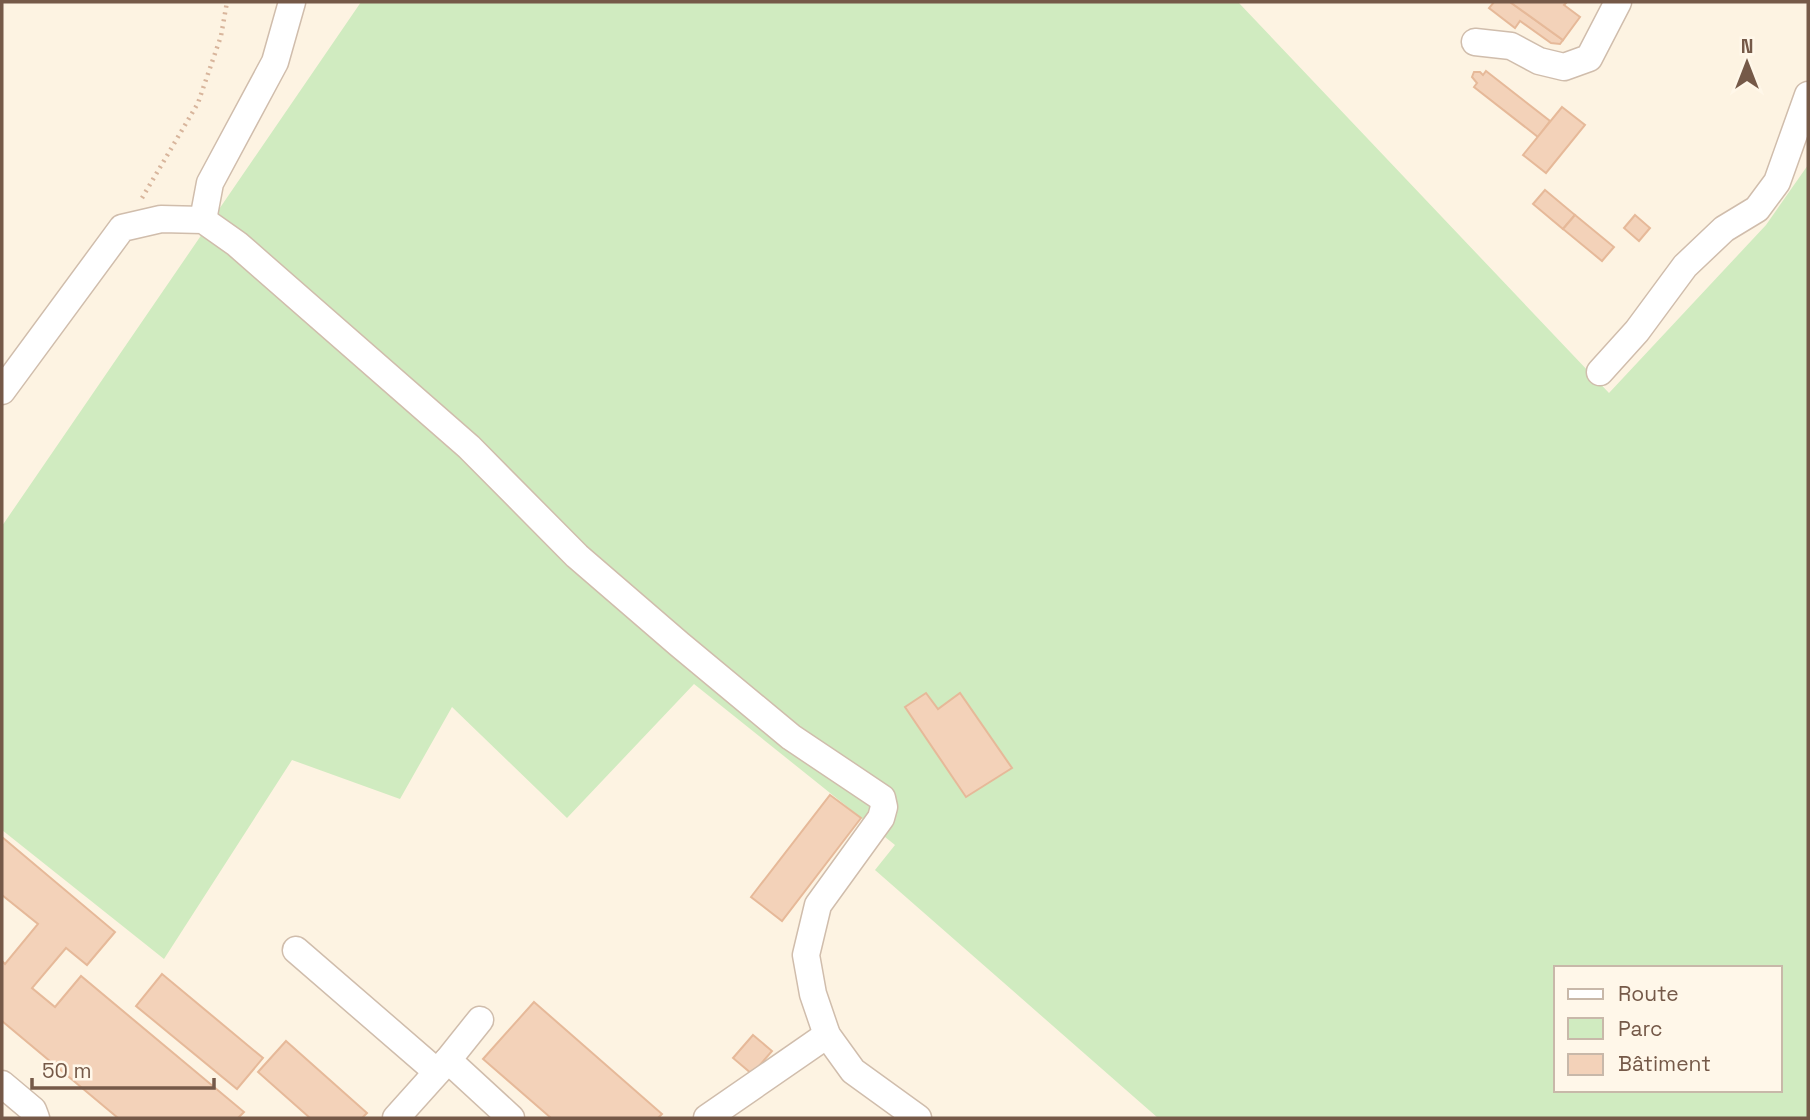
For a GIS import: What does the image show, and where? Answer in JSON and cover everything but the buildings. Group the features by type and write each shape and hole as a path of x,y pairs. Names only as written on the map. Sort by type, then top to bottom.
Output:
{"street":[{"path":"203,220 210,183 275,62 292,2"},
{"path":"1475,42 1511,46 1539,61 1564,67 1589,58 1618,2"},
{"path":"1600,372 1637,331 1685,266 1724,229 1757,209 1777,181 1808,94"},
{"path":"2,391 122,228 161,219 203,220 237,244 469,447 577,556 679,644 792,737 882,798 884,807 881,818 818,905 806,955 813,994 827,1035 853,1071 918,1118"},
{"path":"296,950 511,1118"},
{"path":"396,1118 480,1020"},
{"path":"708,1118 827,1035"},
{"path":"2,1084 33,1110 36,1118"}],"path":[{"path":"122,228 161,169 198,103 221,36 227,2"}],"green space":[{"path":"361,2 1238,2 1609,393 1766,225 1808,165 1808,1118 1158,1118 875,870 895,845 694,684 567,818 452,707 400,799 292,760 164,959 2,830 2,526"}]}
